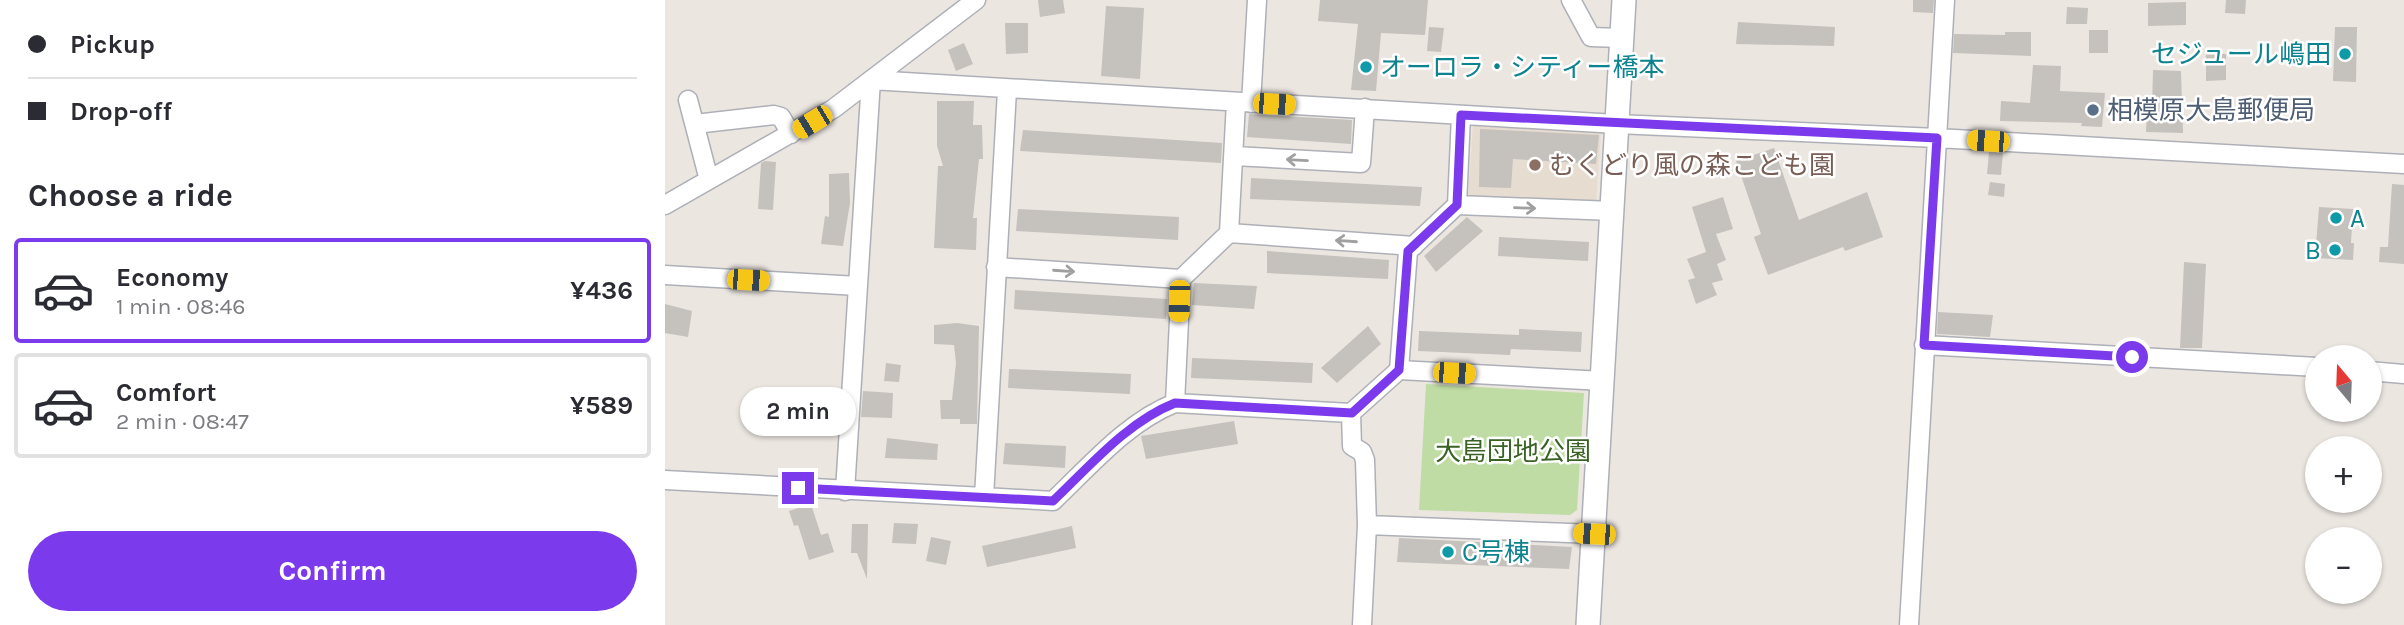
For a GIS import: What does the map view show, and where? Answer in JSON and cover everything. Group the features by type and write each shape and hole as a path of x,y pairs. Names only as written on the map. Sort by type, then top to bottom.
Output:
{"street":[{"path":"665,205 791,134 871,80 908,48 976,0"},
{"path":"1175,403 1181,279 1229,233 1234,156 1244,103 1257,0"},
{"path":"1571,0 1591,37 1621,38"},
{"path":"1588,625 1624,0"},
{"path":"1909,625 1945,0"},
{"path":"871,80 1616,124 1937,138 2404,164"},
{"path":"845,491 871,80"},
{"path":"984,498 1007,90"},
{"path":"688,100 709,180"},
{"path":"1234,156 1361,163 1365,108"},
{"path":"695,124 775,115 781,117 791,134"},
{"path":"665,480 1053,501 1132,428 1154,411 1175,403 1352,413 1399,370 1408,251 1457,205 1461,115"},
{"path":"1457,205 1613,211"},
{"path":"1229,233 1414,246"},
{"path":"996,267 1181,279"},
{"path":"665,275 858,286"},
{"path":"1924,345 2305,366"},
{"path":"1399,370 1603,381"},
{"path":"2382,372 2404,374"},
{"path":"1352,413 1352,446 1362,452 1365,460 1367,525 1362,625"},
{"path":"1367,525 1594,534"}],"shaded area":[{"name":"むくどり風の森こども園","path":"1473,125 1601,133 1596,203 1468,197"}],"green space":[{"name":"大島団地公園","path":"1426,384 1584,393 1577,510 1570,515 1419,510"}],"building":[{"path":"1038,0 1063,0 1065,13 1040,17"},
{"path":"1320,0 1428,0 1425,35 1381,33 1376,91 1351,90 1358,24 1318,21"},
{"path":"1913,0 1934,0 1933,13 1913,12"},
{"path":"2226,0 2246,0 2245,14 2225,13"},
{"path":"2186,2 2186,25 2148,26 2148,3"},
{"path":"1106,6 1144,8 1140,79 1101,76"},
{"path":"2067,7 2088,8 2087,24 2066,24"},
{"path":"1738,22 1835,27 1834,46 1736,44"},
{"path":"1005,23 1028,23 1028,53 1006,54"},
{"path":"1429,27 1444,28 1441,52 1427,51"},
{"name":"セジュール嶋田","path":"2335,27 2357,27 2356,82 2333,81"},
{"path":"2089,30 2108,30 2108,53 2089,53"},
{"path":"2005,32 2031,32 2031,56 1953,53 1954,34 2005,35"},
{"path":"964,43 973,64 956,71 948,50"},
{"path":"2206,54 2226,54 2226,80 2206,81"},
{"path":"2033,65 2061,66 2060,91 2105,93 2102,127 2081,126 2082,123 2000,121 2001,101 2030,103"},
{"path":"2153,70 2181,71 2183,133 2146,132 2147,108 2152,108"},
{"path":"937,101 974,101 973,125 982,125 983,159 979,159 973,218 977,218 976,250 934,248 938,166 943,166 937,146"},
{"path":"1249,114 1352,120 1351,144 1247,137"},
{"path":"1480,129 1599,135 1596,164 1513,159 1511,188 1479,187"},
{"path":"1023,130 1222,143 1221,163 1020,151"},
{"path":"1774,148 1799,220 1867,192 1883,237 1845,251 1843,247 1768,275 1754,237 1761,234 1736,161"},
{"path":"1989,152 2003,153 2001,175 1987,174"},
{"path":"776,162 773,210 758,209 761,163"},
{"path":"849,173 850,203 843,246 821,244 825,216 829,217 829,174"},
{"path":"1251,178 1422,187 1420,206 1250,199"},
{"path":"1990,182 2005,184 2004,197 1988,195"},
{"path":"2392,184 2404,185 2404,264 2379,262 2380,247 2388,247"},
{"path":"1723,197 1733,229 1716,234 1726,260 1717,264 1723,280 1712,283 1717,295 1696,304 1688,280 1695,278 1687,259 1706,252 1692,207"},
{"path":"2319,207 2353,209 2353,260 2315,258"},
{"path":"1018,209 1179,217 1178,240 1016,231"},
{"path":"1467,217 1483,231 1436,272 1424,256"},
{"path":"1499,237 1589,242 1588,261 1498,256"},
{"path":"1267,251 1389,260 1388,279 1267,273"},
{"path":"2184,262 2206,264 2202,348 2180,348"},
{"path":"1194,283 1257,286 1254,309 1192,305"},
{"path":"1015,290 1167,299 1166,319 1014,309"},
{"path":"665,304 692,311 688,337 665,333"},
{"path":"1938,312 1993,315 1990,337 1937,334"},
{"path":"957,323 979,326 977,424 960,424 960,419 941,419 940,400 952,400 956,363 954,345 934,344 934,325"},
{"path":"1368,326 1381,344 1337,383 1321,368"},
{"path":"1519,329 1582,332 1581,352 1511,349 1510,355 1418,351 1419,331 1519,335"},
{"path":"1192,358 1313,363 1312,383 1191,378"},
{"path":"886,363 901,365 899,382 884,381"},
{"path":"1009,369 1131,374 1130,394 1008,388"},
{"path":"863,391 893,393 892,418 861,417"},
{"path":"1234,421 1238,444 1146,459 1141,436"},
{"path":"887,438 938,444 937,460 885,458"},
{"path":"1005,443 1066,446 1065,468 1003,464"},
{"path":"811,504 821,535 828,533 834,552 809,560 798,525 794,526 789,511"},
{"path":"894,523 918,524 916,544 892,543"},
{"path":"852,524 868,524 867,579 857,553 851,553"},
{"path":"1072,526 1076,548 987,567 982,546"},
{"path":"931,537 951,541 946,565 926,561"},
{"path":"1399,538 1572,547 1569,569 1397,562"}],"place":[{"name":"セジュール嶋田","path":"2345,54"},
{"name":"オーロラ・シティー橋本","path":"1366,67"},
{"name":"相模原大島郵便局","path":"2093,110"},
{"name":"むくどり風の森こども園","path":"1535,165"},
{"name":"A","path":"2336,218"},
{"name":"B","path":"2335,250"},
{"name":"C号棟","path":"1448,552"}],"route":[{"path":"798,488 1053,501 1132,428 1154,411 1175,403 1352,413 1399,370 1408,251 1457,205 1461,115 1937,138 1924,345 2132,357"}]}
